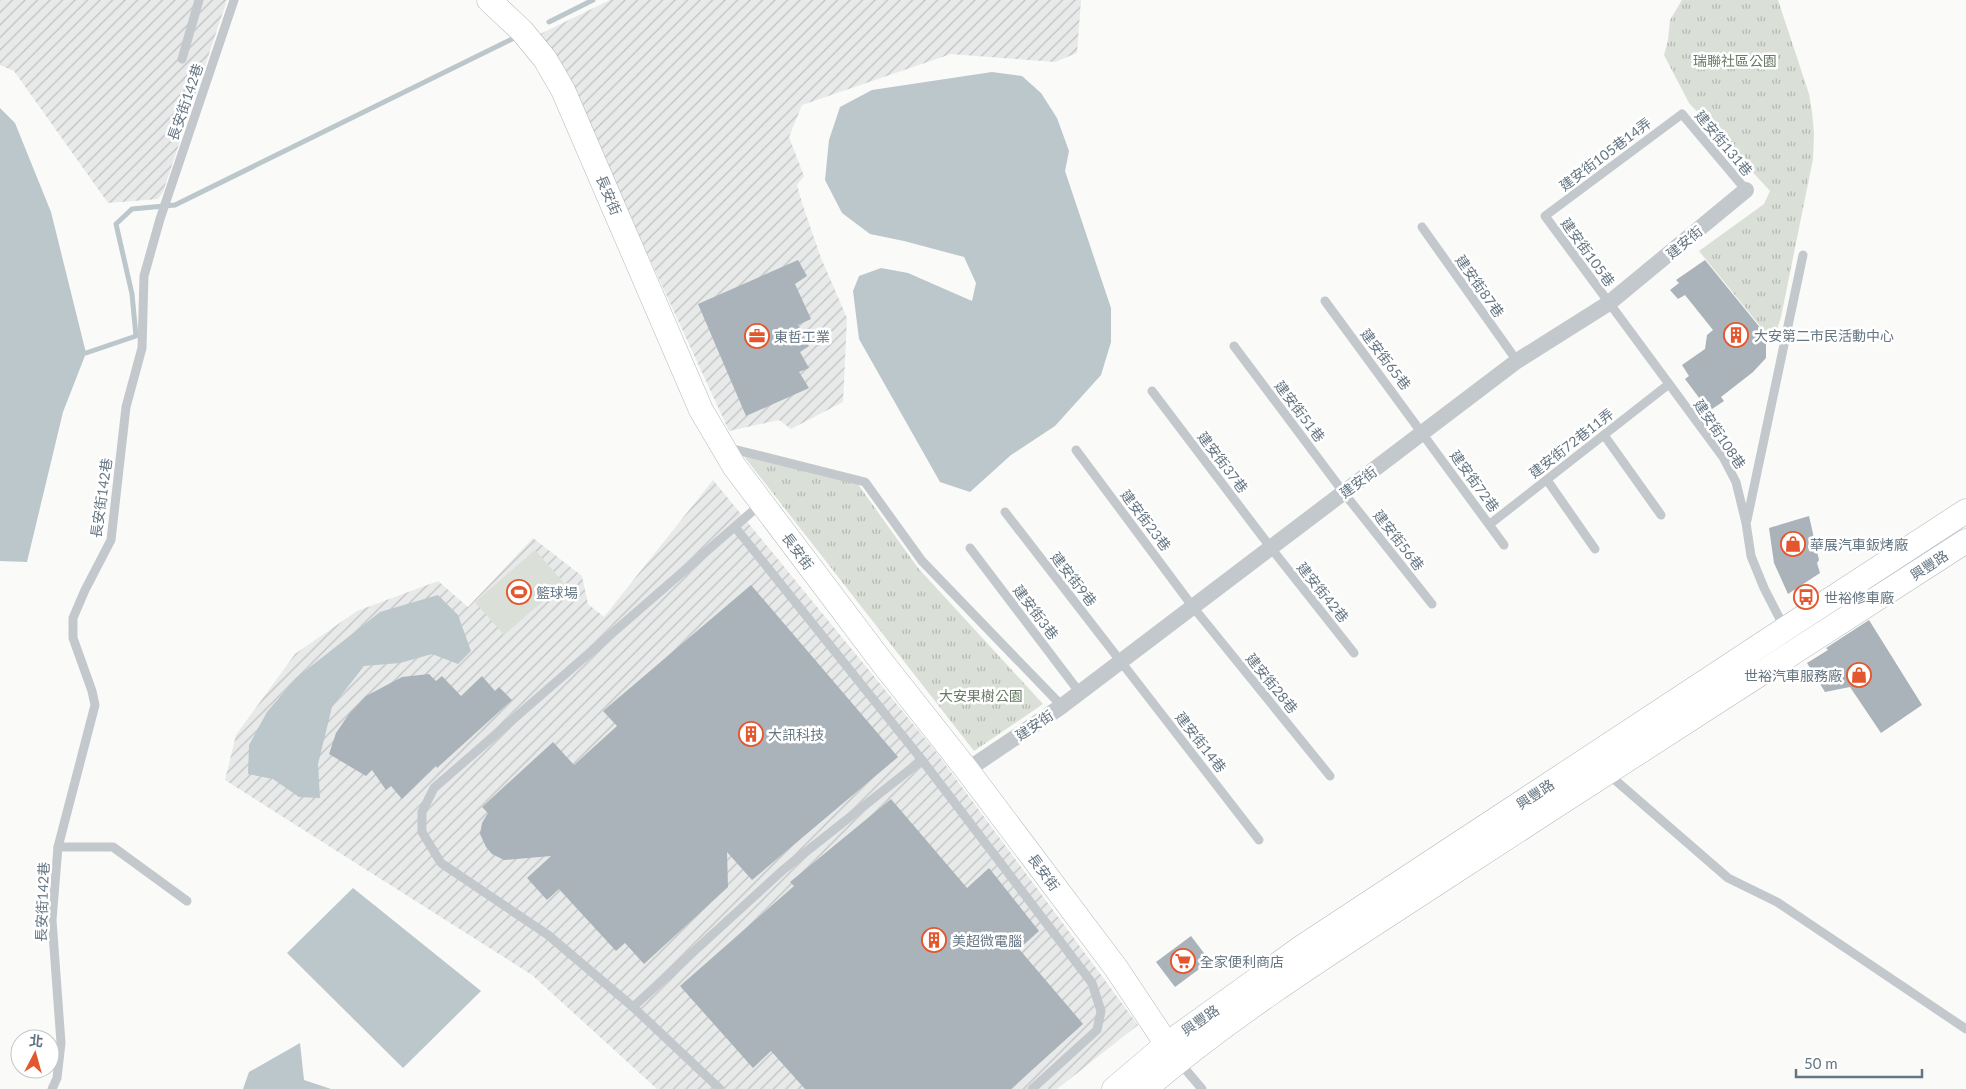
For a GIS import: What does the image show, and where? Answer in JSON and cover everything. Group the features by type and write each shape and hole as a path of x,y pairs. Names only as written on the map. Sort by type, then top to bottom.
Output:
{"main road":[{"name":"長安街","path":"489,0 522,32 545,59 563,90 701,410 734,466 1116,968 1173,1052"},
{"name":"興豐路","path":"1114,1089 1276,989 1607,772 1966,511"},
{"name":"興豐路","path":"1145,1089 1173,1052 1302,947 1792,639 1966,541"}],"street":[{"name":"建安街","path":"967,770 1062,706 1517,361 1609,303 1746,190"}],"lane":[{"path":"182,59 199,0"},
{"name":"長安街142巷","path":"52,1089 57,1078 61,1043 52,920 58,847 95,705 92,691 73,638 73,618 84,590 111,540 126,407 142,348 144,276 160,218 234,0"},
{"name":"建安街131巷","path":"1682,114 1746,190"},
{"name":"建安街105巷14弄","path":"1545,216 1682,114"},
{"name":"建安街105巷","path":"1545,216 1609,303"},
{"name":"建安街87巷","path":"1422,227 1517,361"},
{"path":"1746,523 1803,255"},
{"name":"建安街65巷","path":"1325,301 1424,433"},
{"name":"建安街108巷","path":"1609,303 1723,457 1736,482 1746,523 1751,556 1764,588 1792,639"},
{"name":"建安街51巷","path":"1234,346 1344,493"},
{"name":"建安街72巷11弄","path":"1490,524 1669,384"},
{"name":"建安街37巷","path":"1152,392 1271,548"},
{"name":"建安街72巷","path":"1424,433 1504,544"},
{"path":"1604,435 1661,515"},
{"path":"722,446 865,482 922,561 1062,706"},
{"name":"建安街23巷","path":"1076,450 1194,607"},
{"path":"1547,480 1595,549"},
{"name":"建安街56巷","path":"1344,493 1432,604"},
{"path":"720,1089 633,1007 548,935 441,863 422,832 422,812 434,788 762,503"},
{"name":"建安街9巷","path":"1005,512 1121,662"},
{"path":"735,527 922,760 1092,983 1101,1011 1097,1030 1032,1089"},
{"name":"建安街3巷","path":"970,548 1080,692"},
{"name":"建安街42巷","path":"1271,548 1354,652"},
{"name":"建安街28巷","path":"1194,607 1330,776"},
{"name":"建安街14巷","path":"1121,662 1259,840"},
{"path":"633,1007 783,870 922,760"},
{"path":"1607,772 1728,878 1777,902 1966,1029"},
{"path":"58,847 113,847 187,901"},
{"path":"1173,1052 1202,1089"}],"shaded area":[{"path":"0,0 227,0 163,192 158,199 108,203 14,71 0,65"},
{"path":"610,0 1081,0 1077,53 1055,62 951,54 802,105 789,137 804,176 797,185 802,203 821,258 847,318 843,402 791,429 779,420 729,431 564,73 538,35"},
{"path":"992,72 1022,76 1041,93 1057,118 1069,151 1065,171 1111,308 1111,342 1101,375 1055,426 1011,455 970,492 940,482 859,339 853,291 859,276 881,268 908,273 972,301 976,283 964,257 870,234 842,213 825,180 829,140 840,107 872,90"},
{"path":"0,108 15,123 51,212 86,353 63,412 27,562 0,561"},
{"path":"713,480 936,752 1138,1025 1057,1089 657,1089 532,975 225,780 236,735 295,654 357,611 438,581 468,607 533,538 582,576 588,604 604,617"},
{"path":"438,595 458,615 471,651 458,664 432,654 400,663 364,666 332,707 318,764 320,798 299,797 273,779 248,774 249,745 267,712 296,678 380,612"},
{"path":"353,888 481,991 403,1068 287,953"},
{"path":"300,1043 304,1080 331,1089 243,1089 249,1072"}],"green space":[{"name":"瑞聯社區公園","path":"1682,0 1778,0 1809,94 1814,134 1813,159 1781,317 1773,342 1699,251 1764,204 1770,191 1689,103 1664,55 1670,20"},
{"name":"大安果樹公園","path":"743,455 857,483 918,568 1043,704 974,751"},
{"name":"籃球場","path":"535,550 564,583 504,635 475,602"}],"building":[{"name":"東哲工業","path":"798,260 807,276 795,284 811,319 798,325 809,346 800,352 809,368 799,372 809,388 746,416 698,304"},
{"name":"大安第二市民活動中心","path":"1705,260 1766,335 1766,358 1753,372 1721,397 1724,401 1709,411 1685,379 1689,376 1682,365 1705,349 1707,335 1713,330 1685,295 1678,299 1670,290 1679,283 1676,280"},
{"name":"華展汽車鈑烤廠","path":"1809,516 1820,573 1788,594 1774,563 1769,528"},
{"path":"751,585 898,757 752,880 727,852 728,887 644,964 625,943 616,951 559,889 547,900 527,878 551,856 504,860 492,854 486,847 480,834 482,823 488,813 482,807 553,742 574,765 617,726 603,711"},
{"name":"世裕汽車服務廠","path":"1869,620 1922,705 1881,733 1850,687 1825,692 1807,663"},
{"path":"429,674 436,681 442,676 461,696 482,676 495,691 499,687 512,700 437,768 436,766 402,799 391,786 386,790 372,770 366,776 329,754 336,733 349,714 366,696 402,677"},
{"path":"891,799 967,888 989,868 1039,931 1019,949 1083,1024 1011,1089 805,1089 771,1051 753,1068 680,986 794,886 790,882"},
{"name":"全家便利商店","path":"1191,936 1210,961 1175,987 1156,962"}],"waterway":[{"path":"549,22 593,0"},
{"path":"86,353 136,336 132,294 116,224 132,209 175,205 512,39"}],"place":[{"name":"大安第二市民活動中心","path":"1736,335"},
{"name":"東哲工業","path":"757,336"},
{"name":"華展汽車鈑烤廠","path":"1793,544"},
{"name":"籃球場","path":"519,592"},
{"name":"世裕修車廠","path":"1806,597"},
{"name":"世裕汽車服務廠","path":"1859,675"},
{"name":"大訊科技","path":"751,734"},
{"name":"美超微電腦","path":"934,940"},
{"name":"全家便利商店","path":"1183,961"}]}
